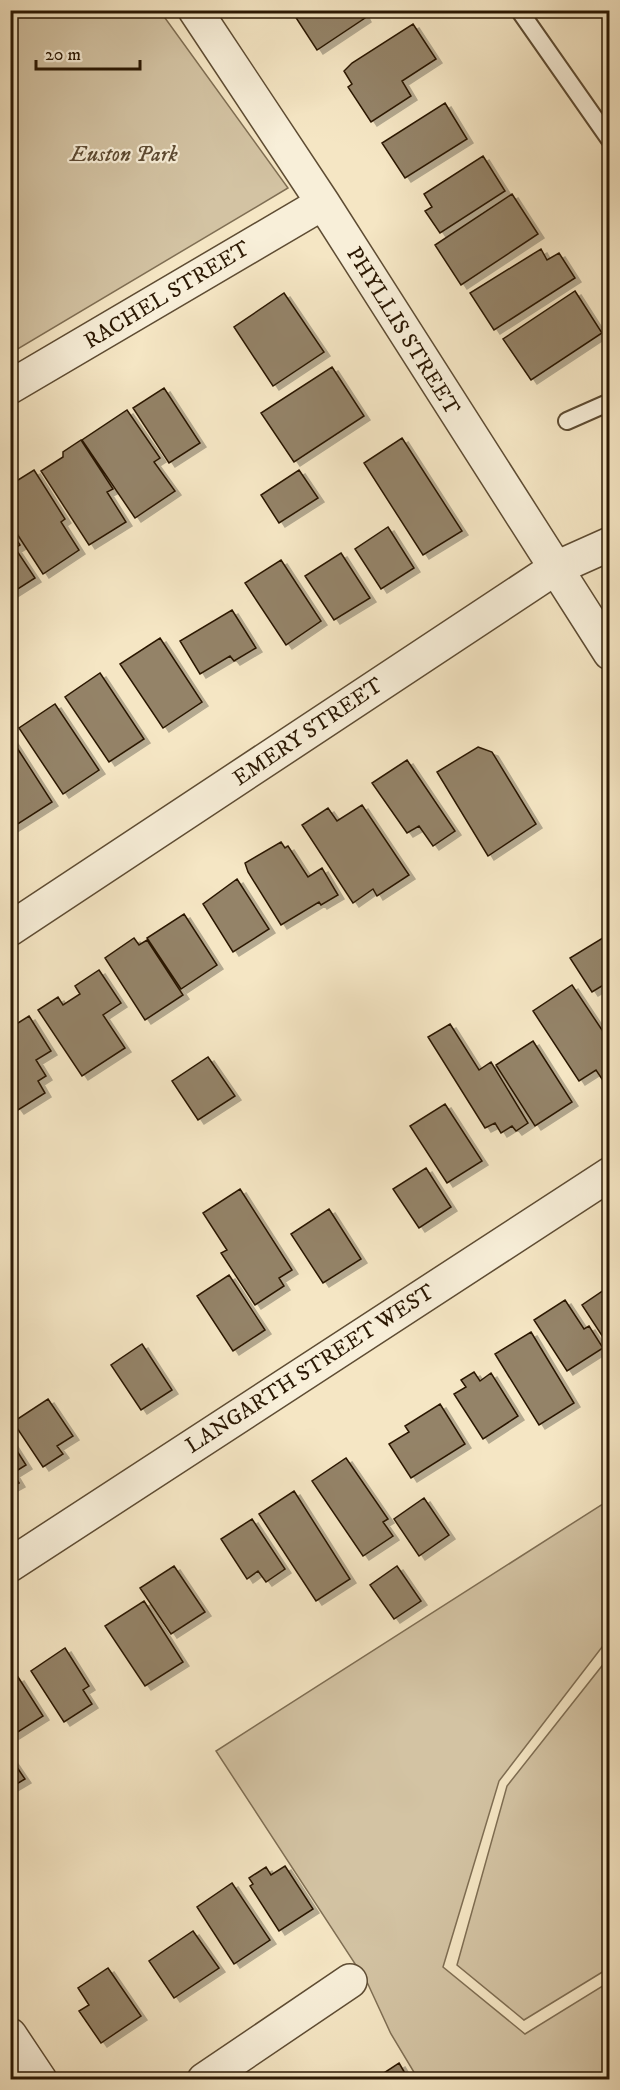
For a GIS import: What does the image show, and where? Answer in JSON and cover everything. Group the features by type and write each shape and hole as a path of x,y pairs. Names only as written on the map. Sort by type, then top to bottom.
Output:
{"street":[{"name":"PHYLLIS STREET","path":"195,10 323,203 609,653"},
{"name":"RACHEL STREET","path":"10,387 323,203"},
{"name":"EMERY STREET","path":"10,929 554,569 609,544"},
{"name":"LANGARTH STREET WEST","path":"10,1565 609,1174"},
{"path":"204,2079 350,1982"},
{"path":"10,2035 39,2079"}],"lane":[{"path":"519,10 609,140"},
{"path":"567,421 609,402"}],"green space":[{"name":"Euston Park","path":"10,11 160,11 288,188 11,353"},
{"path":"609,1500 609,1638 499,1781 443,1967 525,2034 609,1982 609,2079 418,2079 391,2034 367,1982 216,1751"},
{"path":"609,1657 609,1968 524,2020 457,1965 507,1786"}],"building":[{"path":"291,10 361,10 365,18 317,50"},
{"path":"413,24 436,59 402,81 411,96 371,122 348,87 352,84 344,71 352,63"},
{"path":"445,103 467,139 405,178 382,143"},
{"path":"483,156 505,191 440,233 425,211 432,207 424,194"},
{"path":"512,194 538,234 461,285 435,245"},
{"path":"541,249 547,260 559,253 575,278 494,330 470,293"},
{"path":"575,291 602,333 531,380 503,339"},
{"path":"284,293 324,352 273,386 234,327"},
{"path":"332,367 364,416 294,462 261,413"},
{"path":"164,388 200,443 169,463 133,408"},
{"path":"127,410 160,458 154,462 175,491 135,518 82,440"},
{"path":"402,438 462,531 423,555 364,463"},
{"path":"81,440 113,489 107,492 126,522 89,545 41,471 63,457 63,452"},
{"path":"34,470 65,519 61,522 79,550 43,574 10,523 10,485"},
{"path":"299,470 318,498 279,523 261,495"},
{"path":"388,527 414,568 381,589 355,549"},
{"path":"10,530 20,545 15,548 35,578 10,594"},
{"path":"341,553 370,598 334,620 305,576"},
{"path":"281,560 321,621 286,645 245,583"},
{"path":"232,610 256,648 234,661 230,656 200,674 180,641"},
{"path":"160,638 202,702 163,728 120,664"},
{"path":"100,673 144,739 109,762 65,697"},
{"path":"55,704 99,770 63,794 19,728"},
{"path":"12,740 52,802 10,829 10,742"},
{"path":"478,747 492,752 536,824 488,856 437,772"},
{"path":"407,760 455,831 433,846 419,826 407,833 372,783"},
{"path":"362,805 409,875 377,896 373,889 353,903 302,825 328,808 337,821"},
{"path":"281,842 285,848 288,846 308,877 322,868 338,895 321,905 319,902 281,925 248,872 245,863"},
{"path":"237,879 269,929 233,952 203,904"},
{"path":"184,914 217,965 181,989 147,938"},
{"path":"606,936 610,943 610,981 592,992 570,958"},
{"path":"134,938 139,945 147,940 183,995 145,1020 105,958"},
{"path":"99,970 121,1003 103,1015 125,1048 82,1076 38,1010 58,997 63,1005 80,994 75,986"},
{"path":"572,985 610,1042 610,1078 604,1082 596,1070 579,1081 533,1011"},
{"path":"29,1016 51,1051 36,1060 46,1076 38,1081 45,1093 18,1110 10,1099 10,1028"},
{"path":"450,1024 479,1070 491,1062 528,1123 516,1131 512,1126 501,1133 495,1123 485,1128 428,1037"},
{"path":"533,1041 572,1102 535,1126 496,1065"},
{"path":"208,1057 235,1096 198,1120 172,1081"},
{"path":"445,1104 482,1161 447,1183 410,1126"},
{"path":"426,1168 451,1207 419,1228 393,1189"},
{"path":"240,1189 292,1270 279,1278 284,1286 255,1305 221,1253 227,1250 203,1213"},
{"path":"329,1209 361,1259 323,1283 291,1234"},
{"path":"229,1275 265,1330 233,1351 197,1296"},
{"path":"610,1286 610,1348 582,1305"},
{"path":"565,1300 584,1329 589,1326 603,1348 567,1371 534,1320"},
{"path":"531,1332 574,1403 539,1425 495,1354"},
{"path":"142,1344 172,1390 141,1410 111,1365"},
{"path":"474,1372 480,1381 491,1373 518,1416 483,1439 454,1394 466,1387 461,1380"},
{"path":"48,1399 73,1436 57,1446 63,1454 43,1467 13,1422"},
{"path":"440,1404 465,1444 411,1478 389,1444 409,1432 405,1426"},
{"path":"10,1440 26,1465 13,1473 19,1483 10,1488"},
{"path":"346,1458 388,1519 383,1522 393,1536 363,1556 312,1481"},
{"path":"294,1491 350,1579 316,1601 259,1514"},
{"path":"424,1498 449,1535 419,1556 394,1519"},
{"path":"252,1519 285,1569 266,1582 258,1571 247,1579 221,1539"},
{"path":"174,1566 205,1612 171,1634 140,1588"},
{"path":"397,1566 421,1601 394,1619 370,1585"},
{"path":"144,1601 183,1662 145,1686 105,1626"},
{"path":"65,1648 89,1686 83,1690 92,1704 64,1722 31,1671"},
{"path":"18,1677 43,1716 10,1737 10,1682"},
{"path":"10,1757 25,1779 10,1788"},
{"path":"285,1866 313,1909 279,1931 250,1886 253,1884 249,1878 266,1867 271,1875"},
{"path":"232,1883 270,1940 234,1964 197,1907"},
{"path":"193,1931 219,1968 174,1998 149,1961"},
{"path":"108,1968 141,2016 101,2043 79,2011 89,2005 78,1988"},
{"path":"399,2063 409,2080 373,2080"}]}
